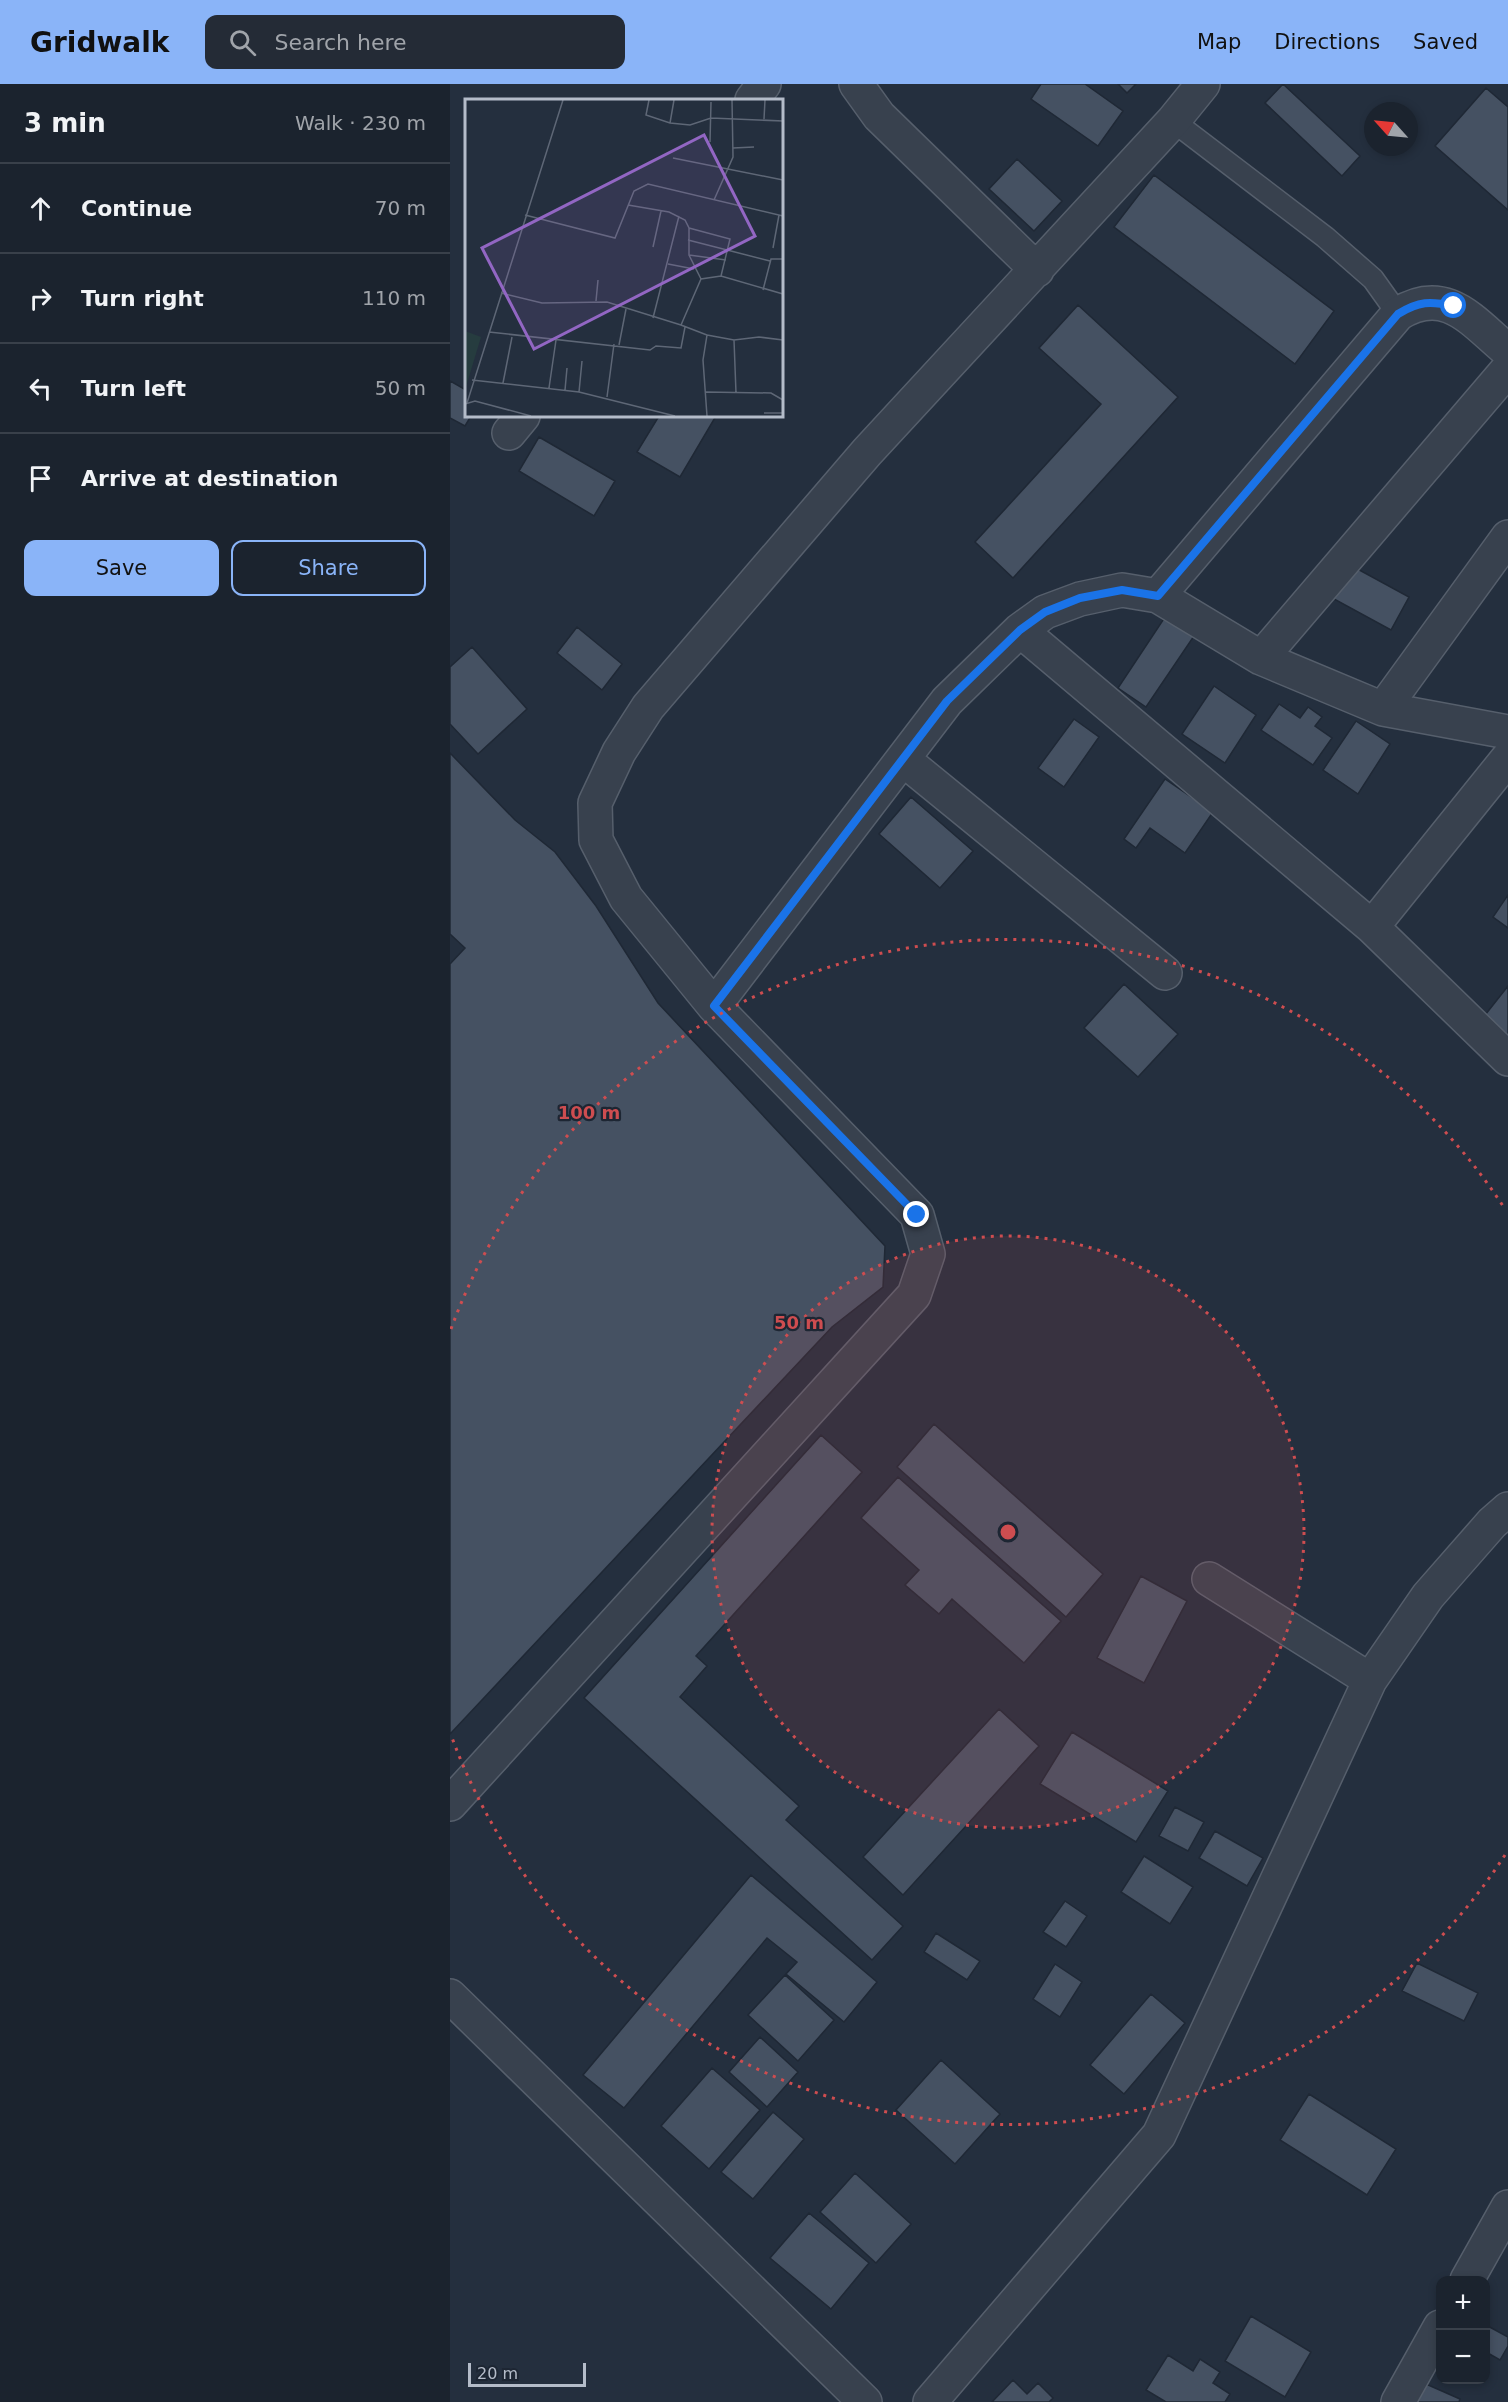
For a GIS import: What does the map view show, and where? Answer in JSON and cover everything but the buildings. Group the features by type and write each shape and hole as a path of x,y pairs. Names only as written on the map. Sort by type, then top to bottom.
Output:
{"street":[{"path":"753,99 764,84"},
{"path":"856,84 879,116 1037,270"},
{"path":"450,1804 914,1295 928,1254 917,1215 714,1006 626,898 596,840 595,804 619,752 648,707 867,452 1037,270 1173,121 1203,84"},
{"path":"1158,596 1398,314 1412,305 1427,301 1454,306 1508,351"},
{"path":"1261,658 1508,369"},
{"path":"1383,709 1508,537"},
{"path":"714,1006 947,701 1020,630 1045,612 1080,598 1122,590 1158,596 1261,658 1383,709 1508,732"},
{"path":"1020,630 1372,927 1508,1059"},
{"path":"1372,927 1508,758"},
{"path":"904,760 1166,973"},
{"path":"930,2402 1159,2136 1370,1680 1428,1596 1492,1522 1508,1509"},
{"path":"1209,1579 1370,1680"},
{"path":"450,1996 865,2402"},
{"path":"1469,2276 1508,2207"},
{"path":"1398,2402 1438,2330"}],"lane":[{"path":"1173,121 1325,237 1373,279 1398,314"}],"route":[{"path":"917,1215 714,1006 947,701 1020,630 1045,612 1080,598 1122,590 1158,596 1398,314 1412,305 1427,301 1454,306"}]}
